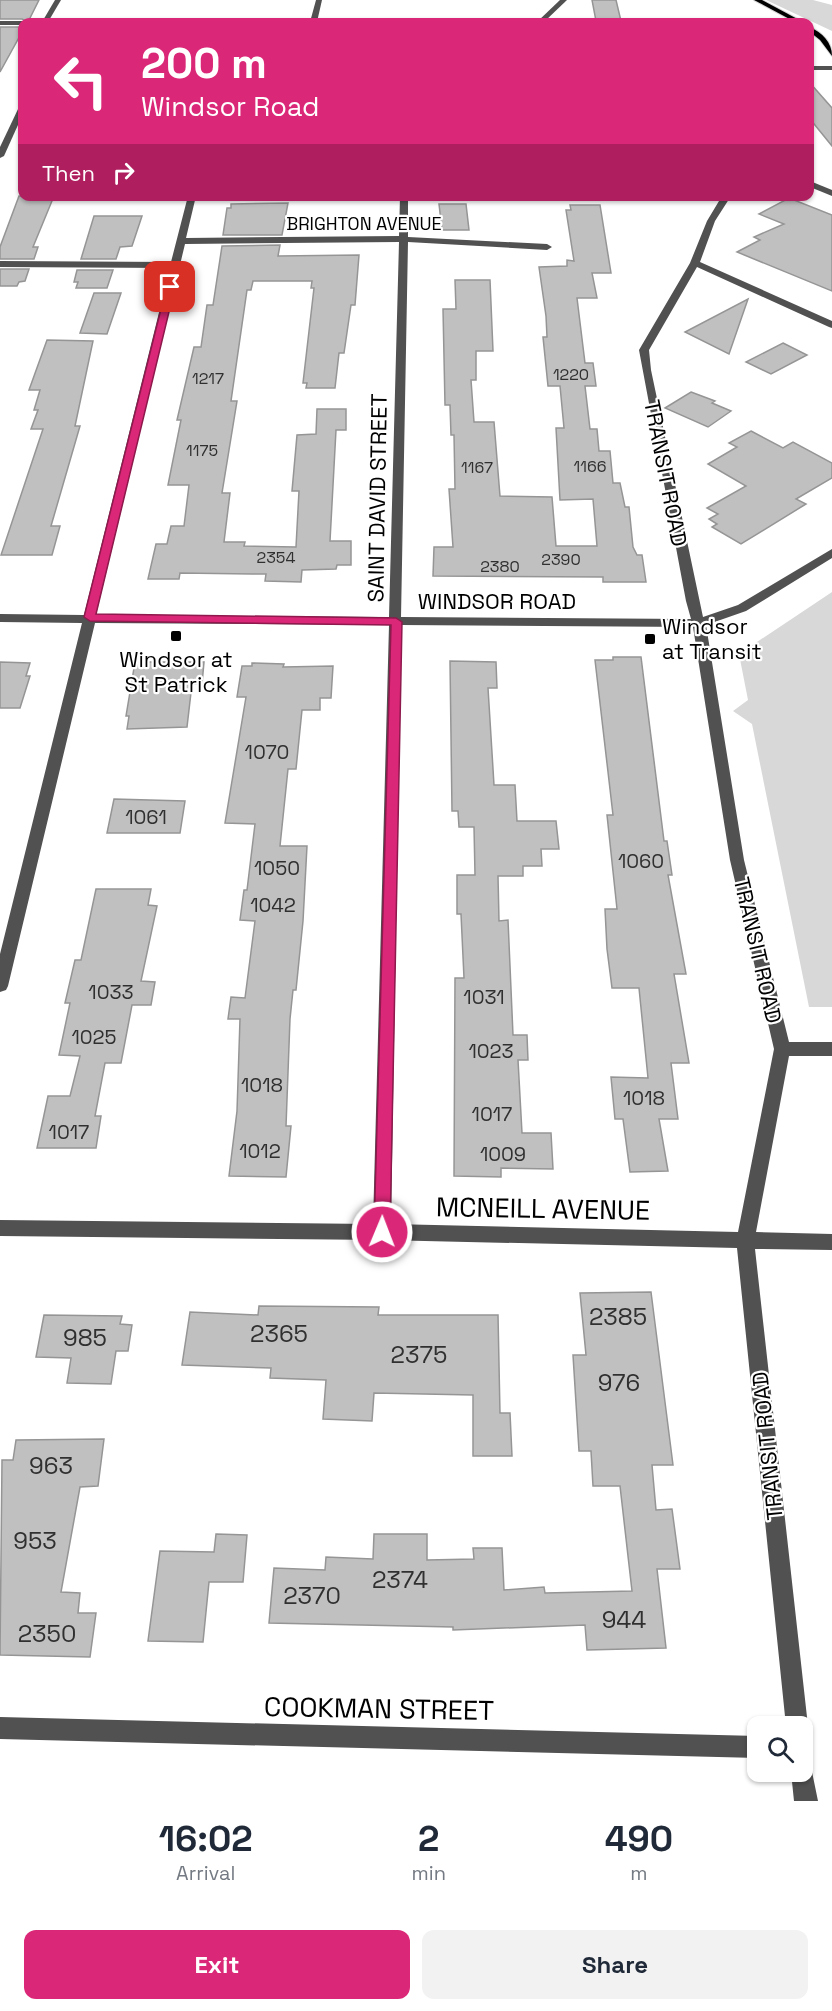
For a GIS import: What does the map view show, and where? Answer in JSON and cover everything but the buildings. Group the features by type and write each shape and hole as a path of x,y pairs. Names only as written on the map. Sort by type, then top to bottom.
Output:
{"main road":[{"path":"758,0 792,18"},
{"path":"814,32 823,39 832,54"}],"street":[{"path":"47,18 58,0"},
{"path":"314,18 319,0"},
{"path":"544,18 564,0"},
{"path":"0,23 18,23"},
{"path":"814,68 832,68"},
{"path":"0,156 18,118"},
{"path":"814,186 832,193"},
{"path":"0,987 191,201"},
{"name":"SAINT DAVID STREET","path":"382,1232 404,201"},
{"name":"TRANSIT ROAD","path":"724,201 711,221 695,263 644,350 692,601 699,623 737,860 782,1049 745,1241 796,1716"},
{"name":"BRIGHTON AVENUE","path":"182,241 402,238 547,247"},
{"path":"695,263 832,325"},
{"path":"0,264 176,265"},
{"name":"WINDSOR ROAD","path":"0,618 699,623 742,608 832,554"},
{"path":"782,1049 832,1049"},
{"name":"MCNEILL AVENUE","path":"0,1228 382,1232 832,1242"},
{"name":"COOKMAN STREET","path":"0,1728 747,1747"},
{"path":"804,1782 806,1801"}],"shaded area":[{"path":"766,0 813,0 832,5 832,31 814,23 814,18 804,18"},
{"path":"832,592 832,1007 809,1007 752,724 733,711 748,700 739,654"}],"place":[{"name":"Windsor at St Patrick","path":"176,636"},
{"name":"Windsor at Transit","path":"650,639"}],"route":[{"path":"170,287 90,617 396,622 382,1232"}]}
